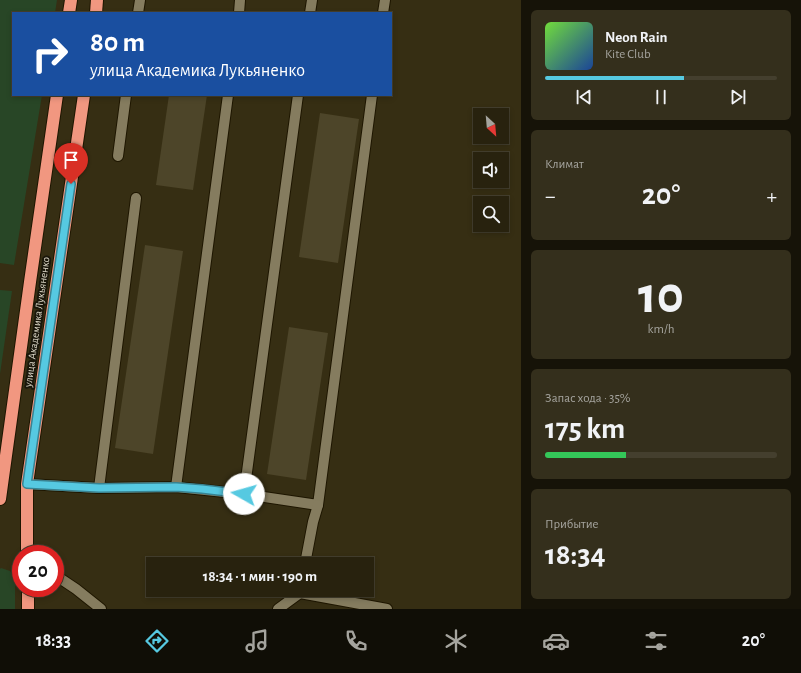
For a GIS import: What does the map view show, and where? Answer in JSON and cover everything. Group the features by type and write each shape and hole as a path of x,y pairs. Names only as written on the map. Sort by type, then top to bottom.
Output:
{"highway":[{"path":"69,12 71,0"},
{"path":"96,12 98,0"},
{"name":"улица Академика Лукьяненко","path":"0,499 57,96"},
{"name":"улица Академика Лукьяненко","path":"27,545 27,484 84,96"},
{"path":"28,597 28,609"}],"lane":[{"path":"138,12 140,0"},
{"path":"239,12 240,0"},
{"path":"310,12 312,0"},
{"path":"383,12 385,0"},
{"path":"118,156 126,96"},
{"path":"176,487 228,96"},
{"path":"244,494 298,96"},
{"path":"306,557 318,505 372,96"},
{"path":"99,488 136,198"},
{"path":"27,484 99,488 176,487 244,494 318,505"},
{"path":"64,581 101,609"},
{"path":"278,609 294,597"},
{"path":"326,597 387,609"}],"green space":[{"path":"0,0 57,0 55,12 12,12 12,96 42,96 14,265 0,263"},
{"path":"0,290 12,291 0,374"},
{"path":"0,569 10,571 12,574 12,597 15,597 15,609 0,609"}],"building":[{"path":"169,96 207,96 193,190 156,185"},
{"path":"320,113 359,119 338,263 299,257"},
{"path":"145,245 183,251 153,454 115,448"},
{"path":"289,327 328,333 306,480 267,474"}],"route":[{"path":"71,184 27,484 99,488 176,487 244,494"}]}
